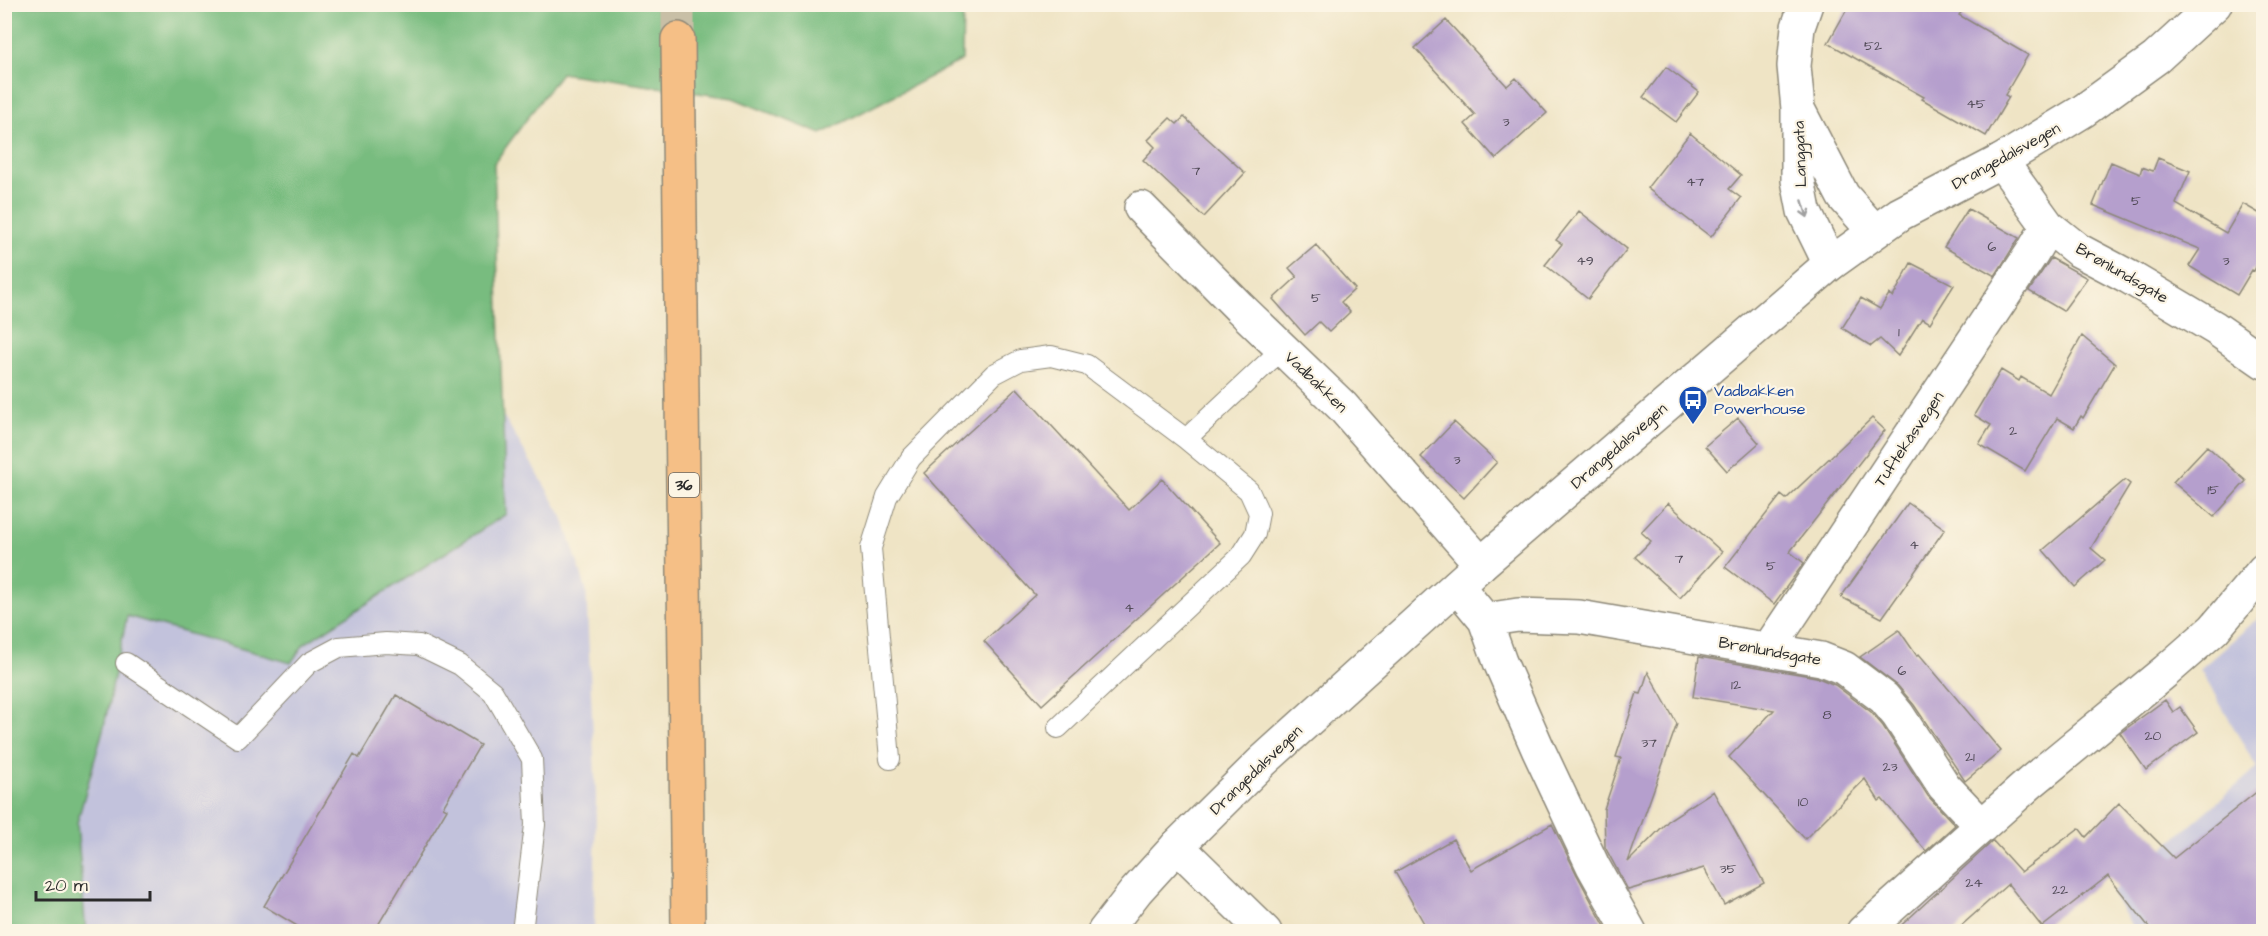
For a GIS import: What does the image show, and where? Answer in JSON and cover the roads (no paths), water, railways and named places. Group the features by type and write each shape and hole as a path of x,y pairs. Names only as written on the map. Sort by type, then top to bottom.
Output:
{"highway":[{"name":"36","path":"678,39 688,932"}],"street":[{"name":"Langgata","path":"1806,4 1798,27 1794,66 1798,109 1798,180 1804,211 1830,264"},
{"name":"Drangedalsvegen","path":"1104,932 1136,891 1177,846 1263,761 1481,564 1830,264 1900,214 2047,135 2156,58 2215,4"},
{"name":"Langgata","path":"1798,109 1843,196 1874,231"},
{"name":"Brønlundsgate","path":"2001,161 2048,226 2078,250 2215,328 2264,362"},
{"name":"Vadbakken","path":"1141,208 1282,349 1342,405 1481,564"},
{"name":"Tuftekåsvegen","path":"1768,650 2048,226"},
{"path":"1863,932 2031,782 2214,629 2264,570"},
{"path":"1457,586 1485,620 1500,662 1543,759 1593,866 1630,932"},
{"name":"Brønlundsgate","path":"1485,620 1518,615 1579,617 1821,659 1844,668 1884,698 1944,786 1982,826"},
{"path":"1177,846 1265,932"}],"lane":[{"path":"1186,439 1282,349"},
{"path":"890,759 871,548 887,497 911,458 994,374 1021,360 1051,356 1087,365 1186,439 1249,491 1259,513 1255,534 1241,556 1058,728"},
{"path":"126,663 238,738 309,663 339,647 386,643 419,645 460,665 494,692 532,759 535,825 522,932"}],"tunnel":[{"path":"678,4 678,39"}],"place":[{"name":"Vadbakken Powerhouse","path":"1693,426"}]}
